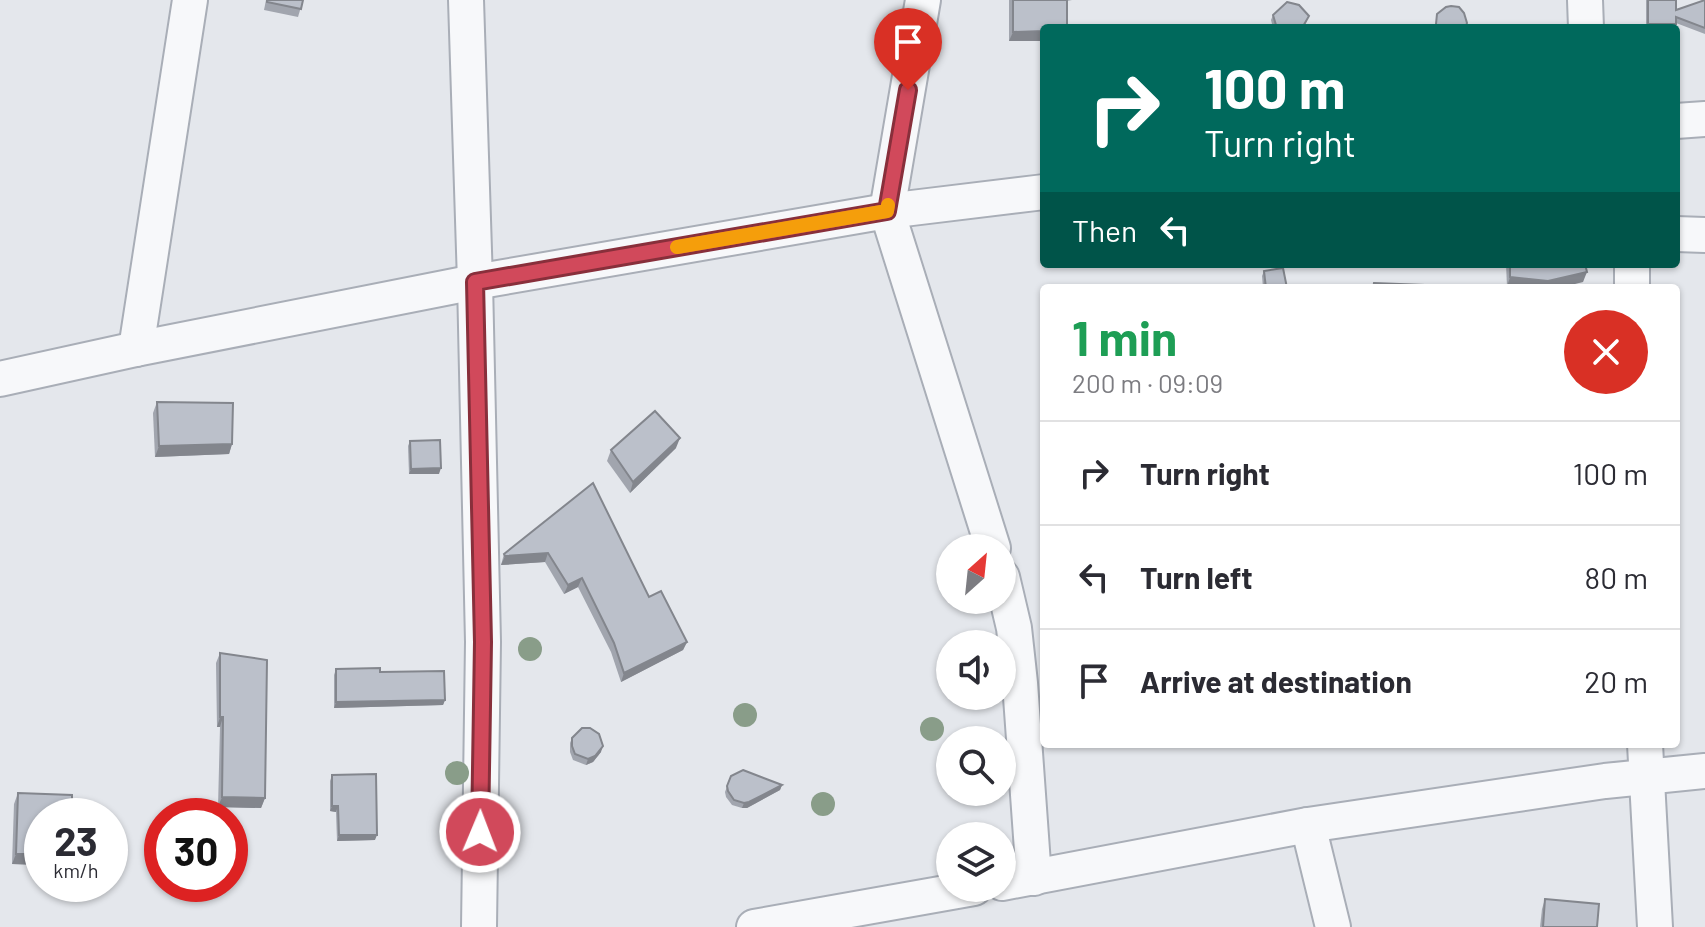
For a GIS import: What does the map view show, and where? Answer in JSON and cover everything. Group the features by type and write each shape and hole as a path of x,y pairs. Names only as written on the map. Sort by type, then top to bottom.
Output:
{"street":[{"path":"136,349 190,0"},
{"path":"466,0 483,642 479,927"},
{"path":"923,0 887,211 989,534"},
{"path":"1585,0 1586,24"},
{"path":"1680,121 1705,119"},
{"path":"0,379 475,282 887,211 1040,192"},
{"path":"1680,234 1705,235"},
{"path":"1011,614 1020,683 1018,880 1308,825 1605,781 1705,771"},
{"path":"1645,748 1655,927"},
{"path":"1308,825 1333,927"},
{"path":"754,927 936,895"}],"building":[{"path":"267,0 303,0 301,9"},
{"path":"1013,0 1067,0 1067,24 1040,24 1040,31 1013,32"},
{"path":"1648,0 1676,0 1676,10 1705,0 1705,28 1676,17 1676,24 1648,24"},
{"path":"1287,2 1299,5 1309,16 1304,24 1276,24 1273,15"},
{"path":"1446,7 1459,7 1467,24 1436,24 1437,14"},
{"path":"1283,268 1286,284 1266,284 1264,271"},
{"path":"1510,268 1586,268 1587,272 1548,281 1510,277"},
{"path":"157,402 233,403 232,444 159,446"},
{"path":"655,411 680,438 633,482 611,450"},
{"path":"440,440 441,468 411,469 410,441"},
{"path":"593,483 649,597 661,591 687,642 624,673 614,643 582,578 568,585 548,553 504,554"},
{"path":"220,653 267,660 265,798 222,797"},
{"path":"380,668 380,672 444,671 445,700 336,702 336,669"},
{"path":"582,728 590,728 599,734 603,746 588,759 575,754 572,746 572,738"},
{"path":"743,770 782,785 749,802 734,800 727,786 731,776"},
{"path":"376,774 377,835 339,835 338,806 332,806 332,775"},
{"path":"18,793 72,795 72,798 24,798 24,854 16,854"},
{"path":"1545,899 1599,904 1597,927 1543,927"}],"slow traffic":[{"path":"677,247 887,211 888,205"}],"route":[{"path":"480,832 483,642 475,282 887,211 908,90"}]}
